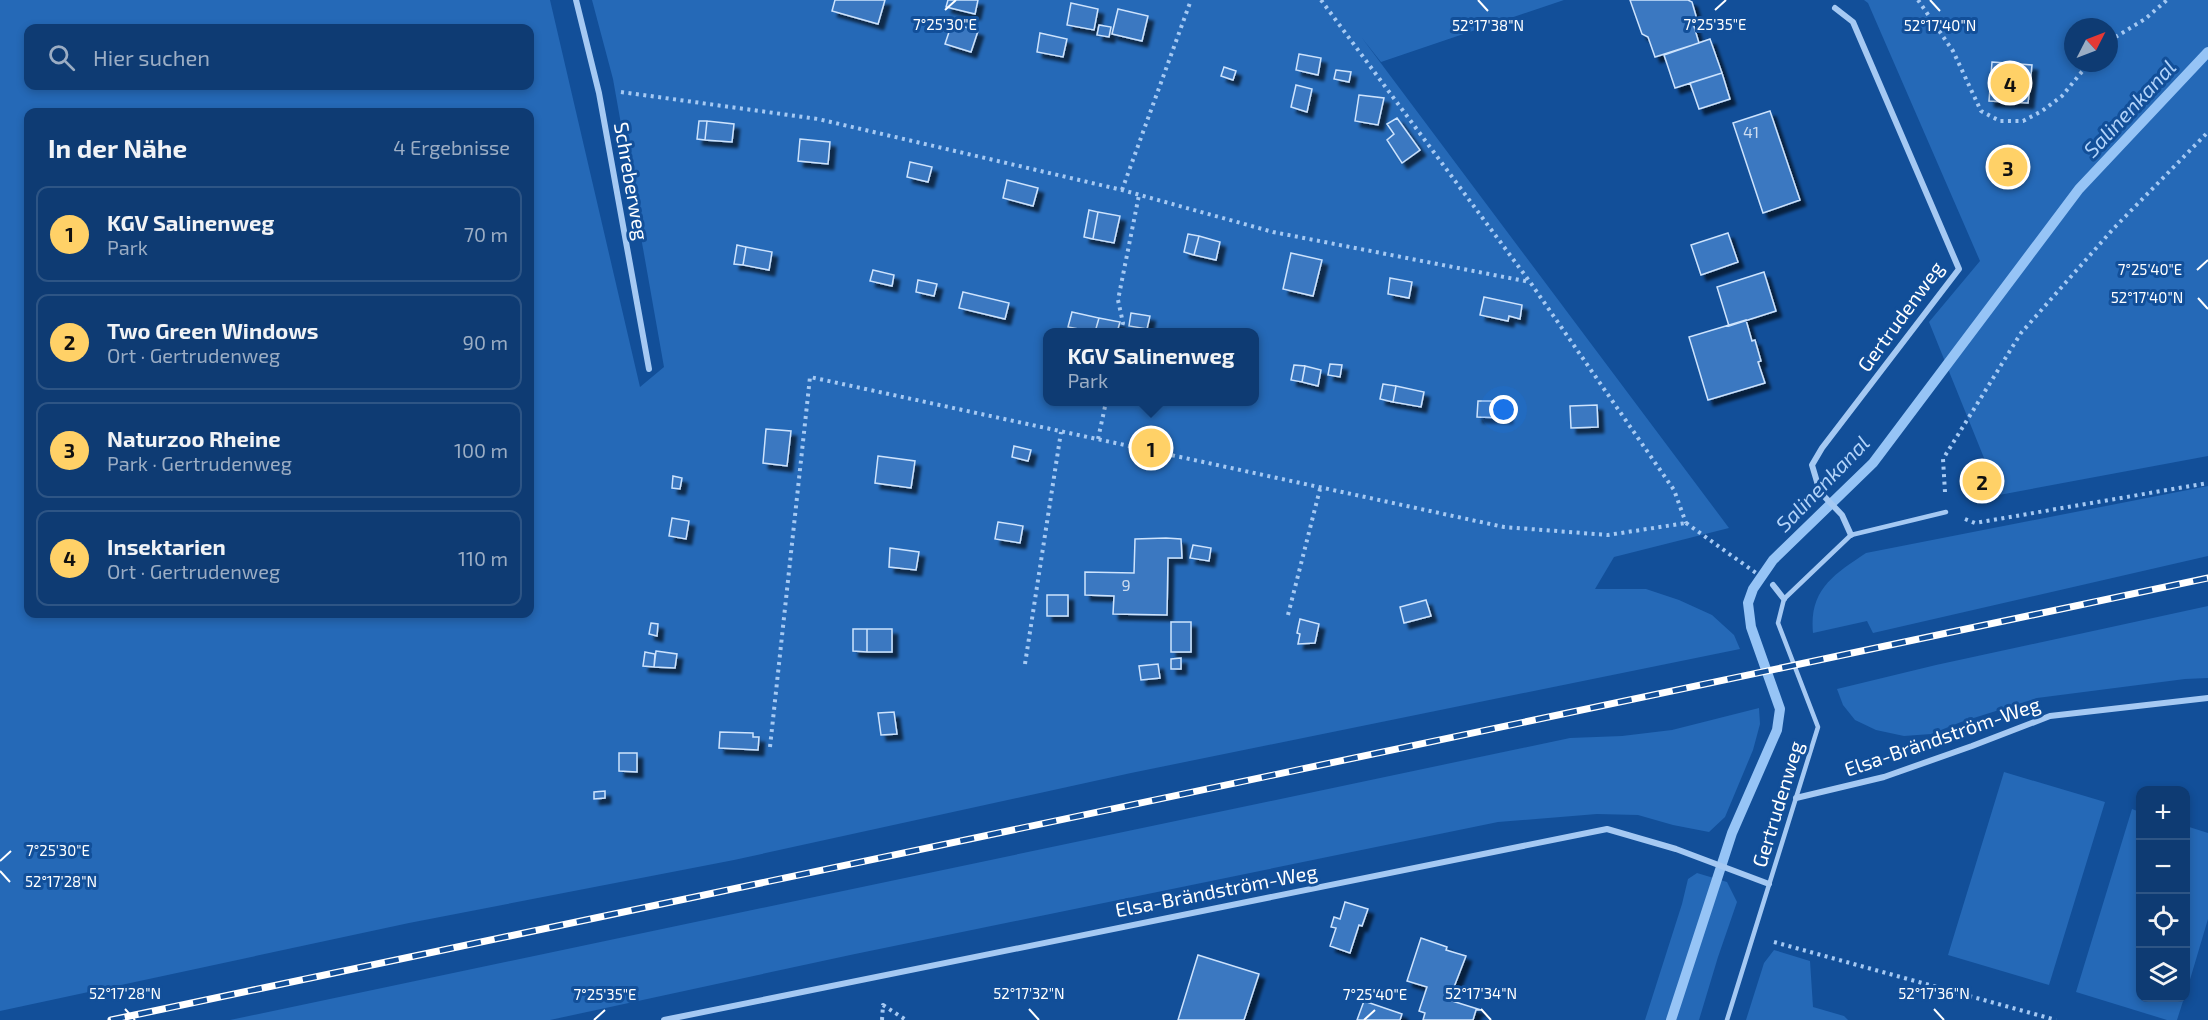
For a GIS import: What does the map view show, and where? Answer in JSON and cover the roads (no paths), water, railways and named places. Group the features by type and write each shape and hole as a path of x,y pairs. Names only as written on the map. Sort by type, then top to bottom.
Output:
{"street":[{"name":"Schreberweg","path":"576,0 599,93 649,369"},
{"name":"Gertrudenweg","path":"1835,8 1853,22 1959,269 1822,448 1812,465 1820,492 1842,514 1851,535"},
{"path":"1773,585 1784,599"},
{"name":"Elsa-Brändström-Weg","path":"1796,798 1884,777 1972,747 2050,716 2208,698"},
{"name":"Elsa-Brändström-Weg","path":"664,1020 1607,828 1676,849 1770,884"}],"lane":[{"path":"1784,599 1851,535 1946,512"},
{"name":"Gertrudenweg","path":"1727,1020 1818,727 1778,623 1784,599"}],"waterway":[{"name":"Salinenkanal","path":"1671,1020 1732,833 1777,730 1780,709 1751,627 1748,603 1753,589 1773,560 1873,463 2079,189 2208,52"}],"railway":[{"path":"111,1020 2208,578"}],"place":[{"name":"Insektarien","path":"2010,83"},
{"name":"Naturzoo Rheine","path":"2008,167"},
{"name":"KGV Salinenweg","path":"1151,448"},
{"name":"Two Green Windows","path":"1982,481"}]}
